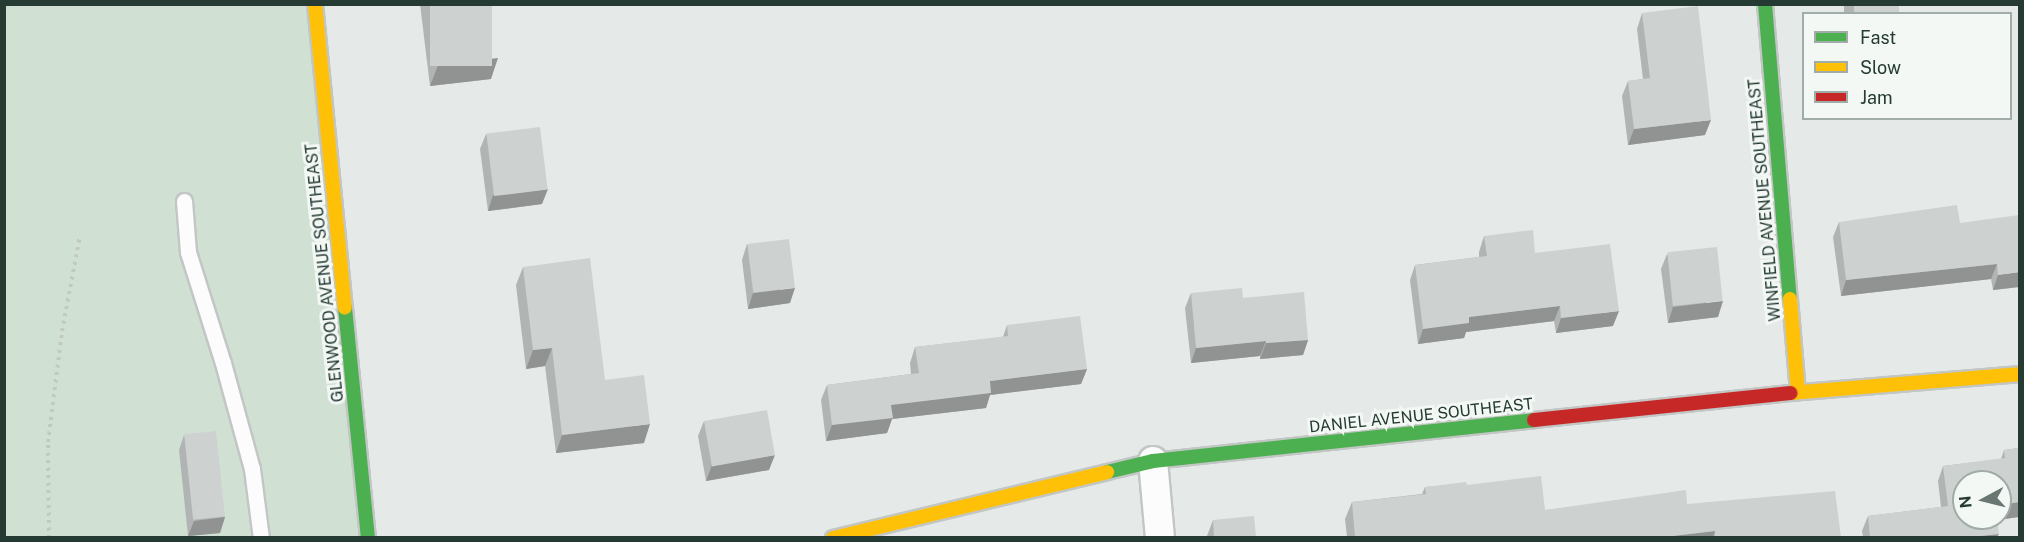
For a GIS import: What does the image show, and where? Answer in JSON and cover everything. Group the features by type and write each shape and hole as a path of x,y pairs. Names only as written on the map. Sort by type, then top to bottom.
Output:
{"street":[{"name":"GLENWOOD AVENUE SOUTHEAST","path":"315,4 368,537"},
{"name":"WINFIELD AVENUE SOUTHEAST","path":"1765,4 1798,392"},
{"name":"DANIEL AVENUE SOUTHEAST","path":"833,537 1152,460 1798,392 2019,374"},
{"path":"1152,460 1160,537"}],"lane":[{"path":"184,201 188,252 223,363 252,470 261,537"}],"path":[{"path":"49,537 48,442 62,331 80,236"}],"green space":[{"path":"4,5 308,5 367,537 5,537"}],"building":[{"path":"430,4 492,4 492,66 430,66"},
{"path":"1854,4 1899,4 1899,12 1854,12"},
{"path":"1698,6 1711,120 1634,129 1628,81 1650,78 1642,13"},
{"path":"540,127 548,190 494,196 486,134"},
{"path":"1957,205 1960,223 2019,215 2019,272 1998,275 1997,264 1846,280 1839,222"},
{"path":"1533,230 1535,253 1610,244 1619,311 1561,318 1560,306 1469,317 1469,323 1423,329 1415,265 1487,256 1484,236"},
{"path":"789,239 795,288 753,293 747,244"},
{"path":"1717,247 1723,301 1673,306 1667,252"},
{"path":"590,258 605,380 644,375 650,424 562,435 552,348 533,350 523,267"},
{"path":"1242,288 1243,298 1304,292 1308,340 1266,343 1266,341 1196,348 1191,293"},
{"path":"1080,316 1087,369 990,381 991,393 891,405 893,418 832,425 827,385 919,373 915,347 1008,336 1007,325"},
{"path":"767,410 775,455 712,466 704,421"},
{"path":"216,431 225,517 193,520 184,434"},
{"path":"2019,448 2019,502 2012,503 2012,470 1952,470 1952,530 1998,530 1999,534 1971,537 1870,537 1868,516 1948,506 1943,466 2005,458 2004,450"},
{"path":"1541,476 1545,510 1686,490 1687,504 1835,491 1841,537 1715,537 1715,531 1664,537 1355,537 1352,502 1426,494 1425,487 1466,482 1467,485"},
{"path":"1254,516 1256,537 1214,537 1213,520"}],"traffic: fast":[{"path":"1765,4 1790,299"},
{"path":"345,308 368,538"},
{"path":"1107,472 1153,461 1534,420"}],"traffic: slow":[{"path":"315,4 345,308"},
{"path":"1790,299 1798,392"},
{"path":"1791,393 2020,374"},
{"path":"833,538 1107,472"}],"traffic: jam":[{"path":"1534,420 1791,393"}]}
